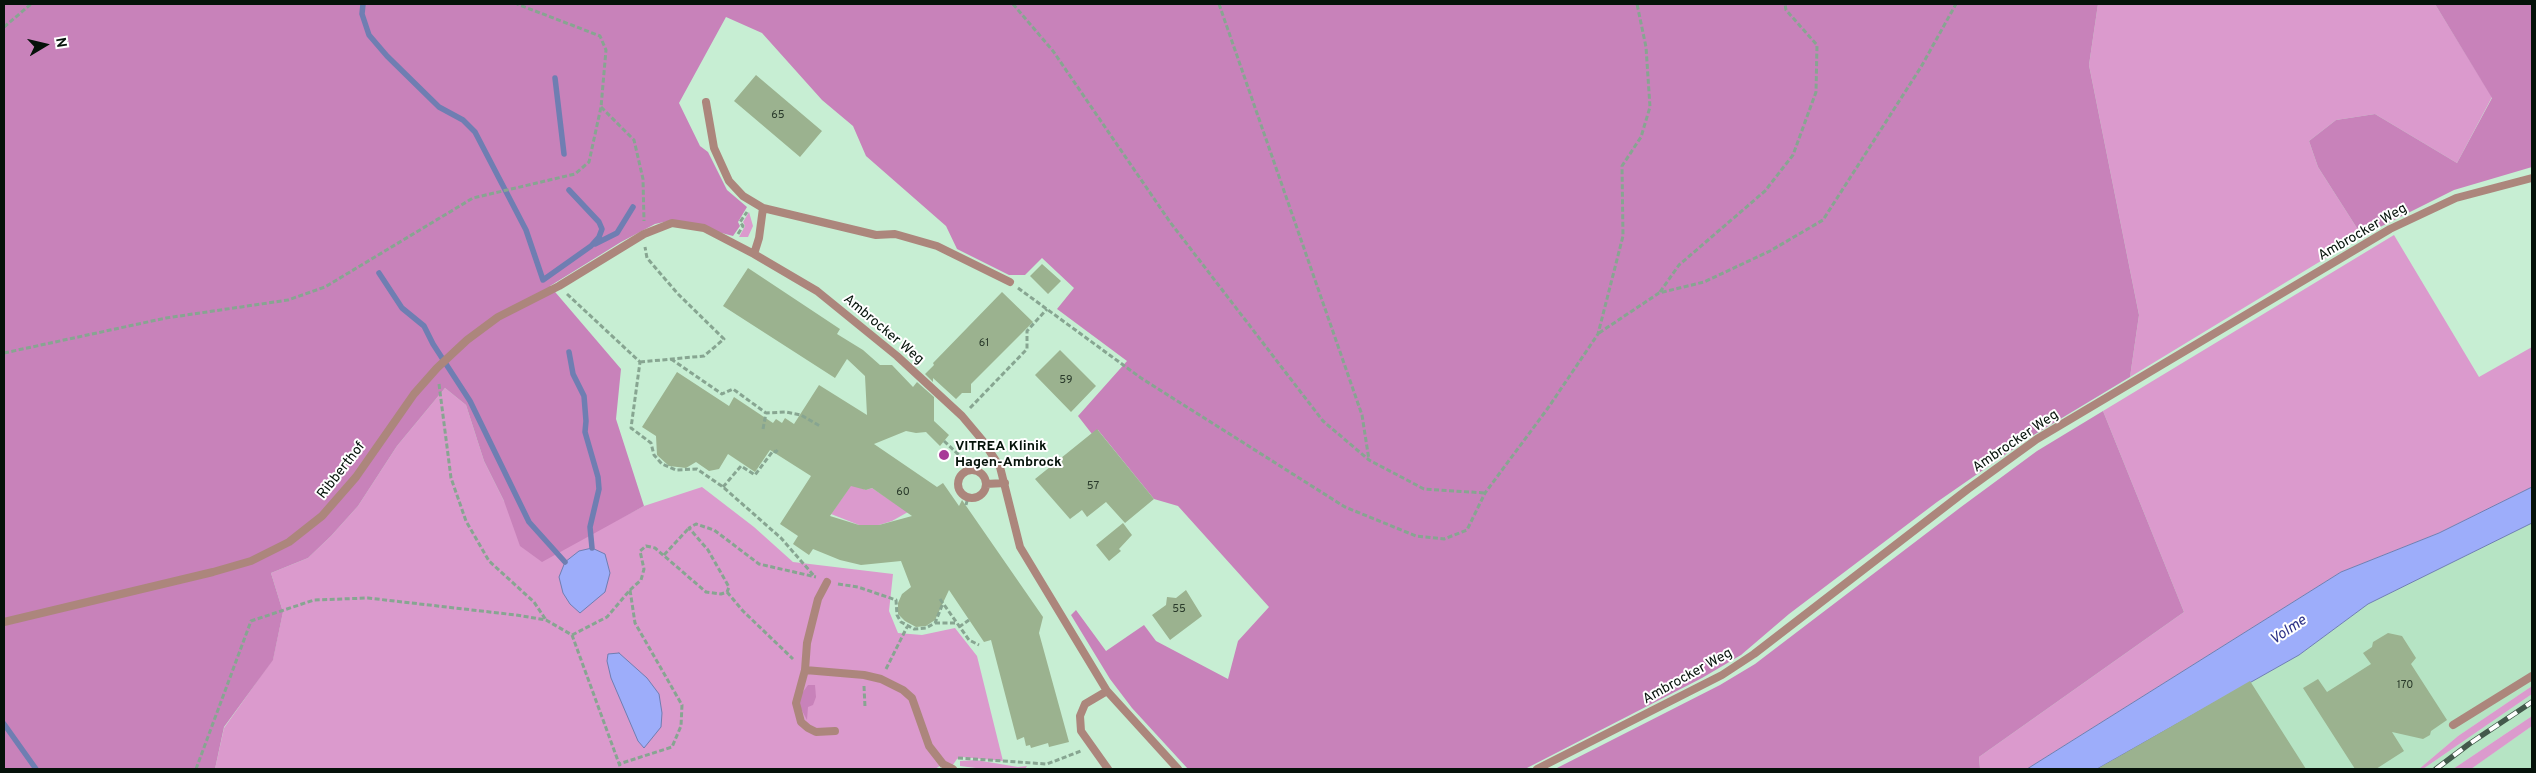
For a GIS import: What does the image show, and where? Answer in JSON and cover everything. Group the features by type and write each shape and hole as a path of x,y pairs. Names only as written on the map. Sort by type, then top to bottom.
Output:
{"lane":[{"path":"706,102 714,148 729,180 743,196 764,208 876,235 895,234 937,246 1010,282"},
{"name":"Ambrocker Weg","path":"1537,769 1722,675 1754,654 1968,489 2037,439 2390,230 2456,198 2532,178"},
{"path":"754,254 764,208"},
{"name":"Ambrocker Weg","path":"644,234 672,223 704,228 754,254 817,291 897,356 962,416 1000,468 1020,546 1107,691 1178,769"},
{"name":"Ribberthof","path":"4,622 213,572 251,561 290,542 322,516 356,477 414,394 436,368 467,340 498,317 559,286 644,234"},
{"path":"969,470 981,473 986,484 980,495 967,501 959,490 958,484 964,473 969,470"},
{"path":"986,484 1005,483"},
{"path":"827,582 818,599 807,643 805,670 796,695 797,714 801,722 816,732 835,731"},
{"path":"805,670 864,675 881,679 904,690 912,698 929,746 943,764 951,769"},
{"path":"2453,725 2532,676"},
{"path":"1107,691 1085,704 1080,716 1081,731 1108,769"}],"path":[{"path":"4,27 31,4"},
{"path":"4,353 166,318 288,300 325,287 473,198 575,174 588,162 601,107 606,50 600,36 517,4"},
{"path":"1013,4 1052,51 1170,222 1324,421 1369,460 1424,489 1485,493"},
{"path":"1219,4 1362,415 1369,460"},
{"path":"1010,282 1141,378 1345,507 1416,536 1444,539 1467,530 1485,493 1548,408 1598,334 1623,236 1622,166 1640,137 1650,107 1646,47 1637,4"},
{"path":"1659,293 1679,265 1766,191 1793,155 1816,92 1817,45 1786,10 1785,4"},
{"path":"1598,334 1659,293 1704,282 1770,251 1823,220 1921,67 1956,4"},
{"path":"559,286 640,362 704,356 724,339 678,294 647,258 644,234 643,179 634,140 601,107"},
{"path":"736,236 743,226 740,222 748,210"},
{"path":"962,416 1027,349 1027,331 1047,310"},
{"path":"670,359 722,394 733,389 766,413 786,412 801,415 820,426"},
{"path":"640,362 631,428 651,442 654,455 662,464 676,470 698,469 723,487 781,538 816,577 759,564 714,530 702,524 696,524 689,528 664,555"},
{"path":"436,368 451,478 466,521 489,561 534,602 546,620"},
{"path":"763,429 766,413"},
{"path":"944,441 960,456 969,470"},
{"path":"723,487 741,466 755,476 773,451 776,452 778,449"},
{"path":"689,528 708,550 729,587 727,592"},
{"path":"572,635 607,617 640,580 644,569 640,551 646,546 655,548 706,592 721,594 727,592"},
{"path":"827,582 858,588 896,600 896,615 907,627 914,629 926,628 935,623 958,625 969,620"},
{"path":"619,764 672,747 681,726 682,705 635,623 630,590"},
{"path":"727,592 743,612 805,670"},
{"path":"196,769 251,621 314,600 368,598 516,614 546,620 572,635 621,769"},
{"path":"940,599 969,640 979,645"},
{"path":"935,623 943,603"},
{"path":"881,679 907,627"},
{"path":"864,675 864,707"},
{"path":"951,769 957,758 962,757 1047,764 1062,760 1091,747"}],"shaded area":[{"path":"4,4 2098,4 2089,65 2139,315 2130,377 2032,436 1937,502 1789,614 1741,655 1702,678 1525,769 1188,769 1132,708 1110,679 1071,615 1076,610 1106,651 1144,625 1156,641 1228,679 1238,641 1269,607 1178,506 1154,499 1098,430 1092,434 1078,416 1127,361 1057,309 1074,288 1042,258 1025,275 1009,275 957,249 946,226 866,156 853,126 822,100 762,33 726,17 679,103 700,146 708,152 727,190 747,207 738,222 740,226 733,236 673,220 655,224 621,242 550,286 621,369 616,419 644,506 542,562 520,546 504,501 484,461 466,405 445,388 397,446 358,506 331,536 308,558 271,573 283,612 273,660 224,727 215,769 4,769"},
{"path":"2098,4 2435,4 2492,97 2457,163 2375,114 2336,120 2309,141 2318,167 2362,236 2130,377 2139,315 2089,65"},
{"path":"2435,4 2532,4 2532,167 2454,190 2362,236 2318,167 2309,141 2336,120 2375,114 2457,163 2492,98"},
{"path":"749,212 753,226 748,237 739,237 745,226 743,222"},
{"path":"2394,235 2479,377 2532,347 2532,487 2439,533 2341,572 2027,769 1980,769 1979,757 2184,612 2103,411"},
{"path":"445,388 466,405 484,461 504,501 600,529 644,506 702,487 754,527 793,562 893,574 889,611 898,633 922,635 955,628 977,656 1003,761 962,757 957,759 950,769 943,764 935,769 215,769 224,728 273,659 283,612 271,573 308,558 331,536 358,506 397,446"},
{"path":"2103,411 2184,612 1979,757 1980,769 1555,769 1720,685 1755,664 2037,451"},
{"path":"852,484 866,490 872,488 908,512 892,521 879,525 859,525 831,514"},
{"path":"2532,523 2532,686 2458,736 2419,769 2097,769 2299,655 2368,604"},
{"path":"808,685 815,685 816,697 813,705 808,707 807,720 799,705 800,696"},
{"path":"2532,686 2532,694 2423,769 2419,769 2458,736"},
{"path":"2532,694 2532,716 2453,769 2423,769"},
{"path":"2532,716 2532,726 2471,769 2453,769"},
{"path":"2532,726 2532,769 2471,769 2479,763"},
{"path":"976,760 1018,767 1027,766 1025,769 984,769 960,766 960,761"}],"water":[{"name":"Volme","path":"2532,487 2532,523 2368,604 2299,655 2097,769 2027,769 2341,572 2439,533"},
{"path":"592,548 605,554 610,573 605,592 580,613 570,604 563,593 559,577 565,562 579,551"},
{"path":"619,653 647,678 659,694 662,713 661,727 644,748 638,741 611,678 607,661 608,654"}],"building":[{"path":"756,75 822,131 800,157 734,101"},
{"path":"1042,264 1061,281 1048,294 1030,276"},
{"path":"748,268 840,329 837,334 863,350 880,365 892,365 913,387 917,382 934,397 934,421 949,435 940,446 926,432 906,431 874,444 937,487 943,483 959,506 962,500 1043,617 1039,633 1069,742 1049,747 1048,743 1031,748 1030,745 1026,746 1024,737 1017,740 991,640 984,642 949,590 935,620 926,626 916,627 905,621 898,614 898,603 902,594 911,587 901,561 861,565 840,560 813,549 809,555 793,544 798,536 780,524 811,476 770,450 755,472 728,454 719,469 709,471 696,462 686,468 669,466 657,455 656,436 642,427 677,372 729,406 734,397 773,423 776,419 782,423 785,418 794,424 819,385 867,415 865,376 847,359 835,378 723,306","holes":["851,486 866,490 872,488 912,516 879,525 859,525 830,516"]},
{"path":"1002,292 1033,322 971,384 971,393 962,393 956,399 933,378 933,382 925,374 934,365 933,363"},
{"path":"1060,350 1096,386 1071,412 1035,375"},
{"path":"1097,429 1154,499 1125,523 1106,502 1087,517 1082,510 1070,519 1035,479"},
{"path":"1123,523 1132,535 1119,549 1121,551 1109,561 1096,545"},
{"path":"1186,590 1202,616 1170,640 1152,615 1166,605 1167,597 1176,598"},
{"path":"2388,633 2402,636 2416,658 2411,664 2447,720 2423,739 2392,732 2404,751 2376,769 2355,769 2303,688 2318,679 2327,692 2371,664 2363,653 2372,647 2373,642"},
{"path":"2250,681 2306,769 2097,769 2120,756"}],"waterway":[{"path":"363,4 362,14 369,35 387,56 439,107 463,120 475,132 526,230 543,280 591,246 599,237 602,229 599,222 569,190"},
{"path":"555,78 564,154"},
{"path":"595,244 617,233 633,207"},
{"path":"379,273 402,308 424,326 433,344 470,401 529,522 565,562"},
{"path":"569,352 573,374 584,396 585,432 598,477 599,489 590,527 592,548"},
{"path":"4,724 36,769"}],"railway":[{"path":"2436,769 2469,744 2532,702"}],"place":[{"name":"VITREA Klinik Hagen-Ambrock","path":"944,455"}]}
